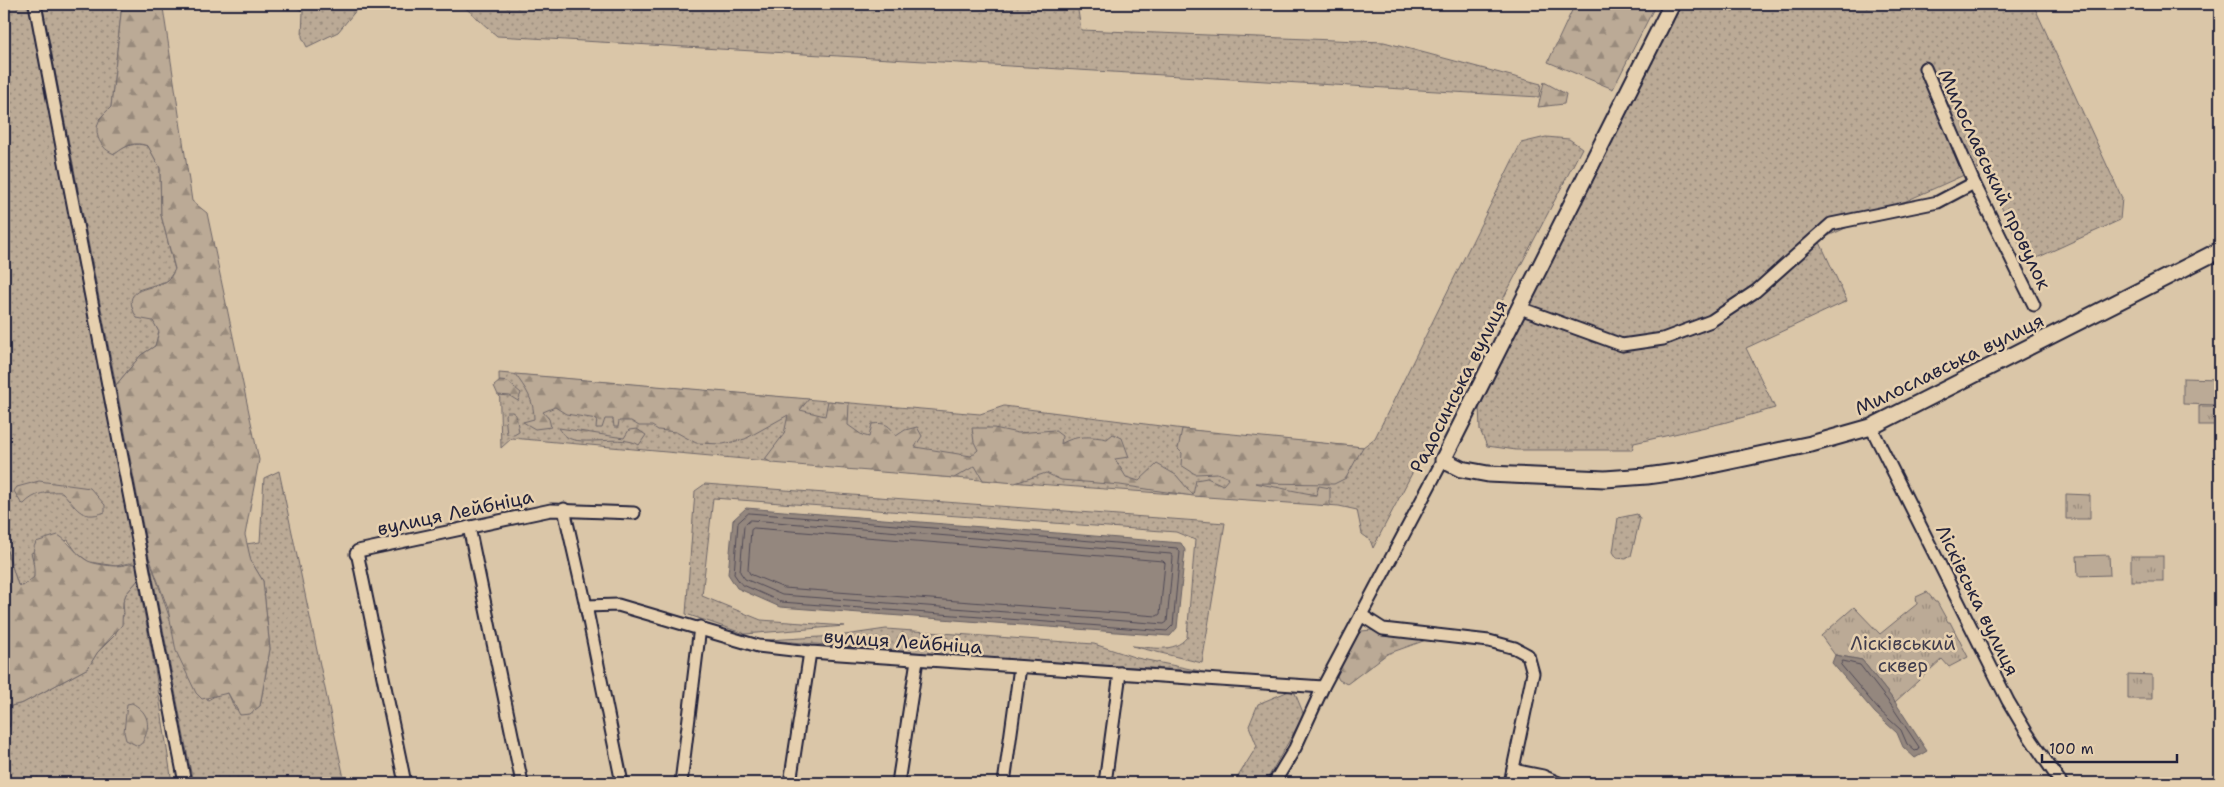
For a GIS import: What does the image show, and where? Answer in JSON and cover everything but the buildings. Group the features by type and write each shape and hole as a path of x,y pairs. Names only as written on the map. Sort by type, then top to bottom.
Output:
{"main road":[{"name":"Радосинська вулиця","path":"1443,460 1672,4"},
{"name":"Милославська вулиця","path":"1443,460 1461,469 1488,474 1604,479 1647,476 1752,458 1871,427 2220,250"}],"street":[{"path":"35,4 112,402 132,521 185,783"},
{"name":"Милославський провулок","path":"1925,68 1974,183 2034,305"},
{"path":"1520,308 1622,345 1663,339 1711,321 1756,291 1831,224 1938,202 1974,183"},
{"name":"Лісківська вулиця","path":"1871,427 2008,701 2061,783"},
{"name":"Радосинська вулиця","path":"1274,783 1296,748 1323,688 1443,460"},
{"path":"564,509 622,783"},
{"name":"вулиця Лейбніца","path":"404,783 356,554 358,551 551,510 634,513"},
{"path":"469,527 522,783"},
{"name":"вулиця Лейбніца","path":"586,606 618,605 758,646 810,652 1323,688"},
{"path":"1361,614 1382,629 1489,641 1515,648 1528,655 1533,673 1510,783"},
{"path":"681,783 700,628"},
{"path":"790,783 810,652"},
{"path":"898,783 917,660"},
{"path":"1004,783 1020,667"},
{"path":"1104,783 1120,673"},
{"path":"1513,770 1543,776 1559,783"}],"green space":[{"path":"4,4 29,4 136,564 129,563 116,566 89,562 77,553 68,540 31,553 35,567 34,578 23,586 18,585 4,542"},
{"path":"42,4 122,4 111,107 99,119 114,154 131,145 148,146 160,168 161,215 175,270 167,281 138,290 159,332 155,346 141,355 116,385"},
{"path":"122,4 152,4 163,8 192,201 207,213 259,460 245,535 251,561 263,581 270,649 260,706 250,714 240,715 228,693 202,699 196,693 176,651 168,609 149,557 116,385 141,355 155,346 159,332 153,321 137,318 132,308 131,301 133,295 143,289 167,281 175,269 161,215 160,168 148,146 131,145 115,154 102,145 97,130 103,114 111,107"},
{"path":"289,4 369,4 358,8 338,32 307,47 302,37 303,11"},
{"path":"461,4 1077,4 1081,30 1384,42 1541,84 1539,97 497,36"},
{"path":"1575,4 1656,4 1613,89 1548,62"},
{"path":"1681,4 2033,4 2122,198 2120,220 2028,262 1982,167 1819,240 1847,301 1746,348 1775,408 1723,423 1634,443 1632,450 1516,450 1487,446 1480,430 1479,404"},
{"path":"1544,82 1566,94 1564,104 1538,107"},
{"path":"1546,137 1569,139 1582,148 1373,548 1370,540 1362,534 1357,510 1339,506 954,478 512,438 501,448 499,373 980,414 1004,406 1231,435 1363,447 1375,438 1521,143"},
{"path":"515,374 809,399 800,410 825,416 828,401 849,403 848,425 862,435 869,437 872,424 880,423 887,425 896,436 905,430 917,427 922,436 915,447 971,456 978,450 974,442 972,428 994,428 1018,433 1054,430 1062,436 1061,444 1072,439 1084,437 1107,439 1113,434 1122,438 1129,457 1115,459 1126,477 1139,481 1157,464 1176,475 1193,495 1196,480 1207,478 1223,485 1229,478 1217,473 1195,474 1181,465 1182,453 1178,449 1182,429 1363,447 1346,478 1334,484 1255,483 1316,495 1319,486 1330,488 1330,506 1193,496 1120,485 1061,480 1046,473 1015,483 983,480 975,466 954,478 772,463 765,459 784,434 788,415 745,439 723,444 696,443 676,432 658,430 652,426 639,426 631,421 619,421 618,427 614,427 613,419 605,419 602,428 596,428 597,419 566,414 555,407 543,412 549,419 551,427 535,429 523,422 534,419 533,406 529,395"},
{"path":"2183,378 2220,379 2220,405 2183,404"},
{"path":"500,381 508,382 521,393 518,401 510,396 498,395 494,386"},
{"path":"2199,406 2220,406 2220,425 2199,425"},
{"path":"507,412 512,412 516,415 519,432 514,435 507,434 505,415"},
{"path":"559,428 624,438 629,430 637,429 646,435 639,445 623,441 582,441 567,437"},
{"path":"279,471 345,783 193,783 149,557 173,628 208,700 220,693 228,693 235,709 260,706 270,649 263,581 251,561 246,544 260,542 264,478"},
{"path":"39,481 90,488 105,505 105,512 97,515 84,514 62,492 41,493 32,497 24,504 21,503 14,491 17,487"},
{"path":"705,484 1225,523 1202,663 1132,646 1169,648 1176,646 1187,637 1195,540 1176,532 713,498 702,596 761,620 845,626 745,634 686,614 695,491"},
{"path":"2066,494 2090,495 2090,519 2066,519"},
{"path":"1637,514 1640,519 1631,556 1626,559 1617,558 1613,552 1618,518"},
{"path":"58,535 80,555 91,562 113,566 136,564 138,580 126,594 123,602 122,625 97,653 88,668 23,703 11,706 10,722 4,732 4,542 18,585 23,586 34,577 33,555 36,542"},
{"path":"2109,555 2110,575 2078,576 2077,556"},
{"path":"2131,556 2163,556 2163,581 2131,581"},
{"path":"138,580 155,669 172,783 4,783 4,732 10,726 11,706 23,703 88,668 97,653 115,635 124,614 123,602 126,594"},
{"name":"Лісківський сквер","path":"1927,592 1937,602 1948,622 1950,622 1968,657 1949,667 1942,659 1895,702 1862,660 1835,655 1821,636 1854,607 1880,634 1917,604 1916,597"},
{"path":"886,629 1094,644 1137,658 1200,671 986,658 767,640 838,636"},
{"path":"1371,630 1426,640 1387,654 1347,684 1339,680 1336,674 1357,636 1362,631"},
{"path":"2128,674 2152,675 2152,699 2128,699"},
{"path":"1289,691 1295,693 1304,715 1265,783 1234,783 1257,746 1249,726 1258,704"},
{"path":"132,703 141,709 147,721 145,737 138,746 126,740 124,732 127,704"}],"water":[{"path":"746,508 1181,543 1185,550 1177,628 1170,636 780,607 737,588 728,574 733,520"},
{"path":"1835,655 1862,660 1895,702 1927,751 1915,758 1903,747 1897,733 1875,713 1832,663"}]}
